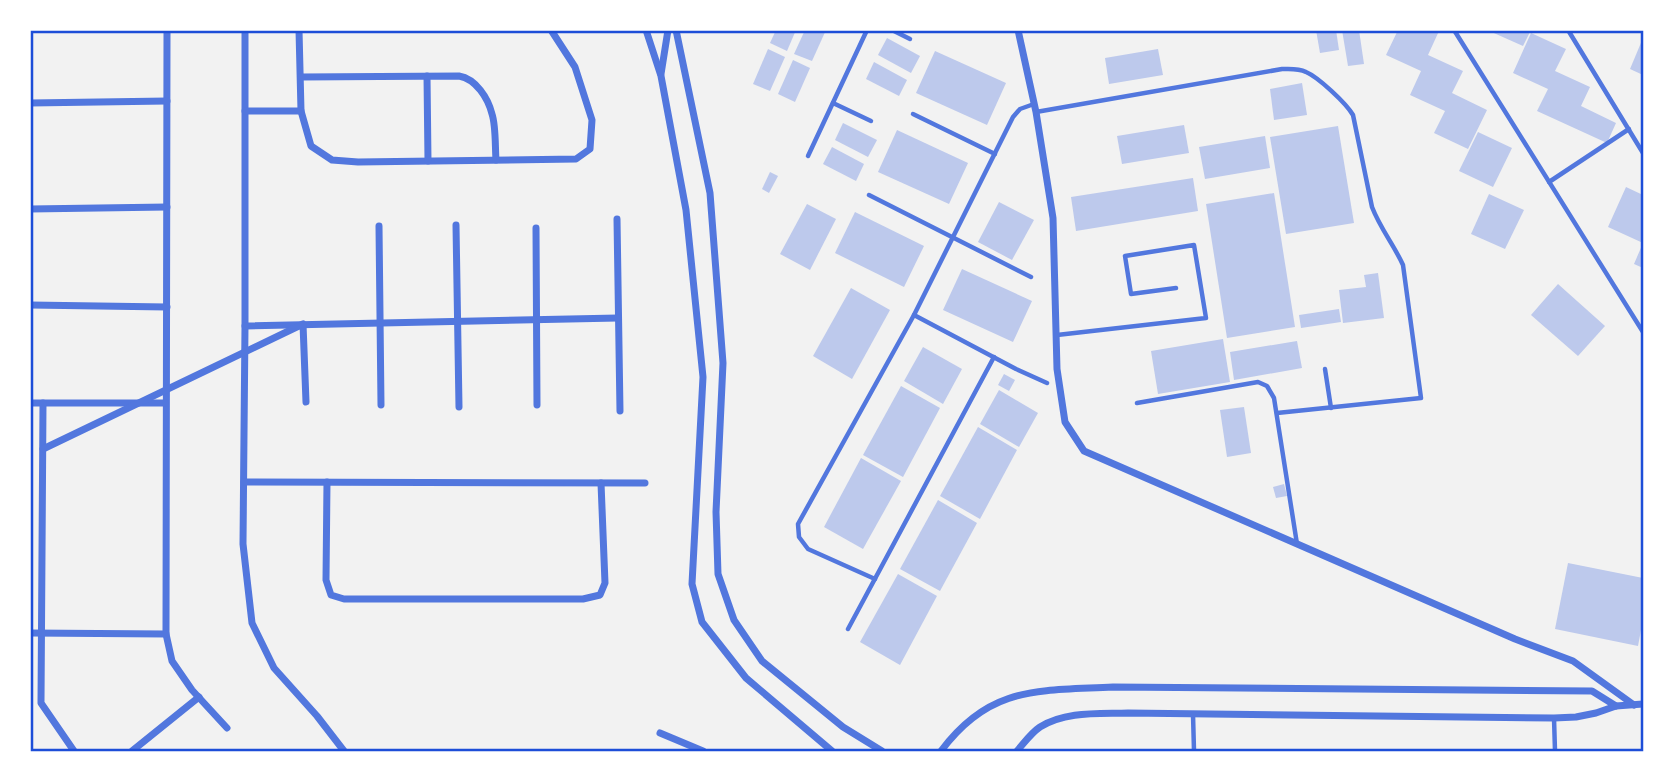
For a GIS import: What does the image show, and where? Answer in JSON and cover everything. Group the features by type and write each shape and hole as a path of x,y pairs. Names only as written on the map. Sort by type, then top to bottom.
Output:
{"street":[{"path":"167,30 166,634 173,660 192,690 227,728"},
{"path":"245,30 243,544 252,623 274,668 344,751"},
{"path":"299,30 302,111 311,146 332,160 358,162 576,159 590,149 593,120 575,67 551,30"},
{"path":"646,30 661,76 686,211 703,377 692,584 702,622 746,678 832,751"},
{"path":"661,76 668,30"},
{"path":"676,30 710,193 723,363 716,512 718,574 734,620 762,660 843,727 882,751"},
{"path":"1018,30 1035,108 1053,218 1057,369 1065,422 1084,451 1515,639 1573,661 1634,705"},
{"path":"427,76 428,161"},
{"path":"301,77 467,78 477,86 493,114 496,160"},
{"path":"30,103 167,102"},
{"path":"245,111 302,111"},
{"path":"30,209 167,207"},
{"path":"617,219 620,411"},
{"path":"456,225 458,407"},
{"path":"379,226 381,405"},
{"path":"536,228 537,405"},
{"path":"30,305 167,307"},
{"path":"245,326 618,318"},
{"path":"43,449 303,324"},
{"path":"303,324 306,402"},
{"path":"30,403 165,403"},
{"path":"43,403 41,703 75,751"},
{"path":"244,482 645,483"},
{"path":"327,482 326,580 331,595 344,599 583,599 600,595 605,583 601,483"},
{"path":"30,634 166,634"},
{"path":"941,751 969,720 984,708 1018,695 1040,691 1113,687 1592,691 1616,706"},
{"path":"132,751 199,697"},
{"path":"1017,751 1038,728 1056,719 1074,715 1128,713 1554,718 1576,717 1616,706 1643,704"},
{"path":"660,733 700,751"}],"lane":[{"path":"808,156 867,30"},
{"path":"892,30 910,39"},
{"path":"1454,30 1643,332"},
{"path":"1568,30 1643,151"},
{"path":"875,579 808,549 799,537 798,524 914,315 1013,117 1020,109 1282,69 1307,72 1348,106 1353,115 1372,207 1403,265 1421,398 1277,414"},
{"path":"833,103 871,121"},
{"path":"913,114 995,155"},
{"path":"1549,182 1629,130"},
{"path":"869,195 1031,277"},
{"path":"1057,335 1206,318 1194,245 1125,256 1132,294 1176,288"},
{"path":"914,315 1046,383"},
{"path":"848,629 994,358"},
{"path":"1325,369 1331,408"},
{"path":"1137,403 1258,382 1267,386 1275,398 1297,545"},
{"path":"1193,714 1194,751"},
{"path":"1554,718 1555,751"}],"building":[{"path":"776,30 796,30 787,51 770,43"},
{"path":"805,30 826,30 812,61 794,54"},
{"path":"1316,30 1336,30 1339,50 1320,53"},
{"path":"1342,30 1359,30 1364,64 1348,66"},
{"path":"1398,30 1439,31 1428,55 1463,71 1452,93 1487,110 1468,149 1434,133 1445,111 1410,95 1421,71 1386,55"},
{"path":"1487,30 1531,30 1523,46"},
{"path":"1531,33 1566,49 1555,71 1590,87 1581,106 1616,123 1607,143 1537,111 1548,89 1513,73"},
{"path":"887,38 920,56 911,73 878,55"},
{"path":"1643,38 1643,75 1630,69"},
{"path":"768,49 785,57 770,91 753,84"},
{"path":"1158,49 1163,75 1109,84 1105,58"},
{"path":"935,51 1006,83 987,125 916,93"},
{"path":"793,60 810,68 795,102 778,94"},
{"path":"874,62 907,80 899,96 866,79"},
{"path":"1302,83 1307,115 1274,120 1270,89"},
{"path":"843,123 877,140 868,157 835,140"},
{"path":"1184,125 1189,153 1122,164 1117,136"},
{"path":"1338,126 1354,223 1286,234 1270,137"},
{"path":"897,130 968,163 949,204 878,172"},
{"path":"1478,132 1512,148 1493,187 1459,171"},
{"path":"1265,136 1270,168 1205,179 1199,147"},
{"path":"832,147 864,164 856,181 823,164"},
{"path":"770,172 778,176 769,193 762,189"},
{"path":"1193,178 1198,211 1076,231 1071,197"},
{"path":"1626,187 1643,195 1643,243 1608,227"},
{"path":"1274,193 1295,327 1227,338 1206,204"},
{"path":"1489,194 1524,210 1505,249 1471,234"},
{"path":"999,202 1034,220 1012,260 978,242"},
{"path":"807,204 836,219 810,270 780,254"},
{"path":"855,212 924,246 904,287 835,253"},
{"path":"1643,243 1643,268 1634,264"},
{"path":"962,269 1032,301 1013,342 943,310"},
{"path":"1378,273 1384,318 1343,323 1339,290 1366,287 1364,275"},
{"path":"1558,284 1605,326 1578,356 1531,315"},
{"path":"851,288 890,310 852,379 813,356"},
{"path":"1339,309 1341,322 1301,328 1299,315"},
{"path":"1223,339 1230,382 1158,394 1151,351"},
{"path":"1297,341 1302,368 1234,380 1230,352"},
{"path":"923,347 962,369 943,404 904,381"},
{"path":"1004,374 1015,380 1009,391 998,385"},
{"path":"901,386 940,408 903,477 863,455"},
{"path":"999,390 1038,413 1019,447 980,424"},
{"path":"1244,407 1251,453 1227,457 1220,410"},
{"path":"978,427 1017,450 980,519 940,496"},
{"path":"861,458 901,481 863,549 824,527"},
{"path":"1284,484 1287,496 1276,498 1273,487"},
{"path":"938,500 977,523 940,591 900,569"},
{"path":"1568,563 1643,578 1643,619 1638,646 1555,629"},
{"path":"898,574 937,596 900,665 860,642"}]}
